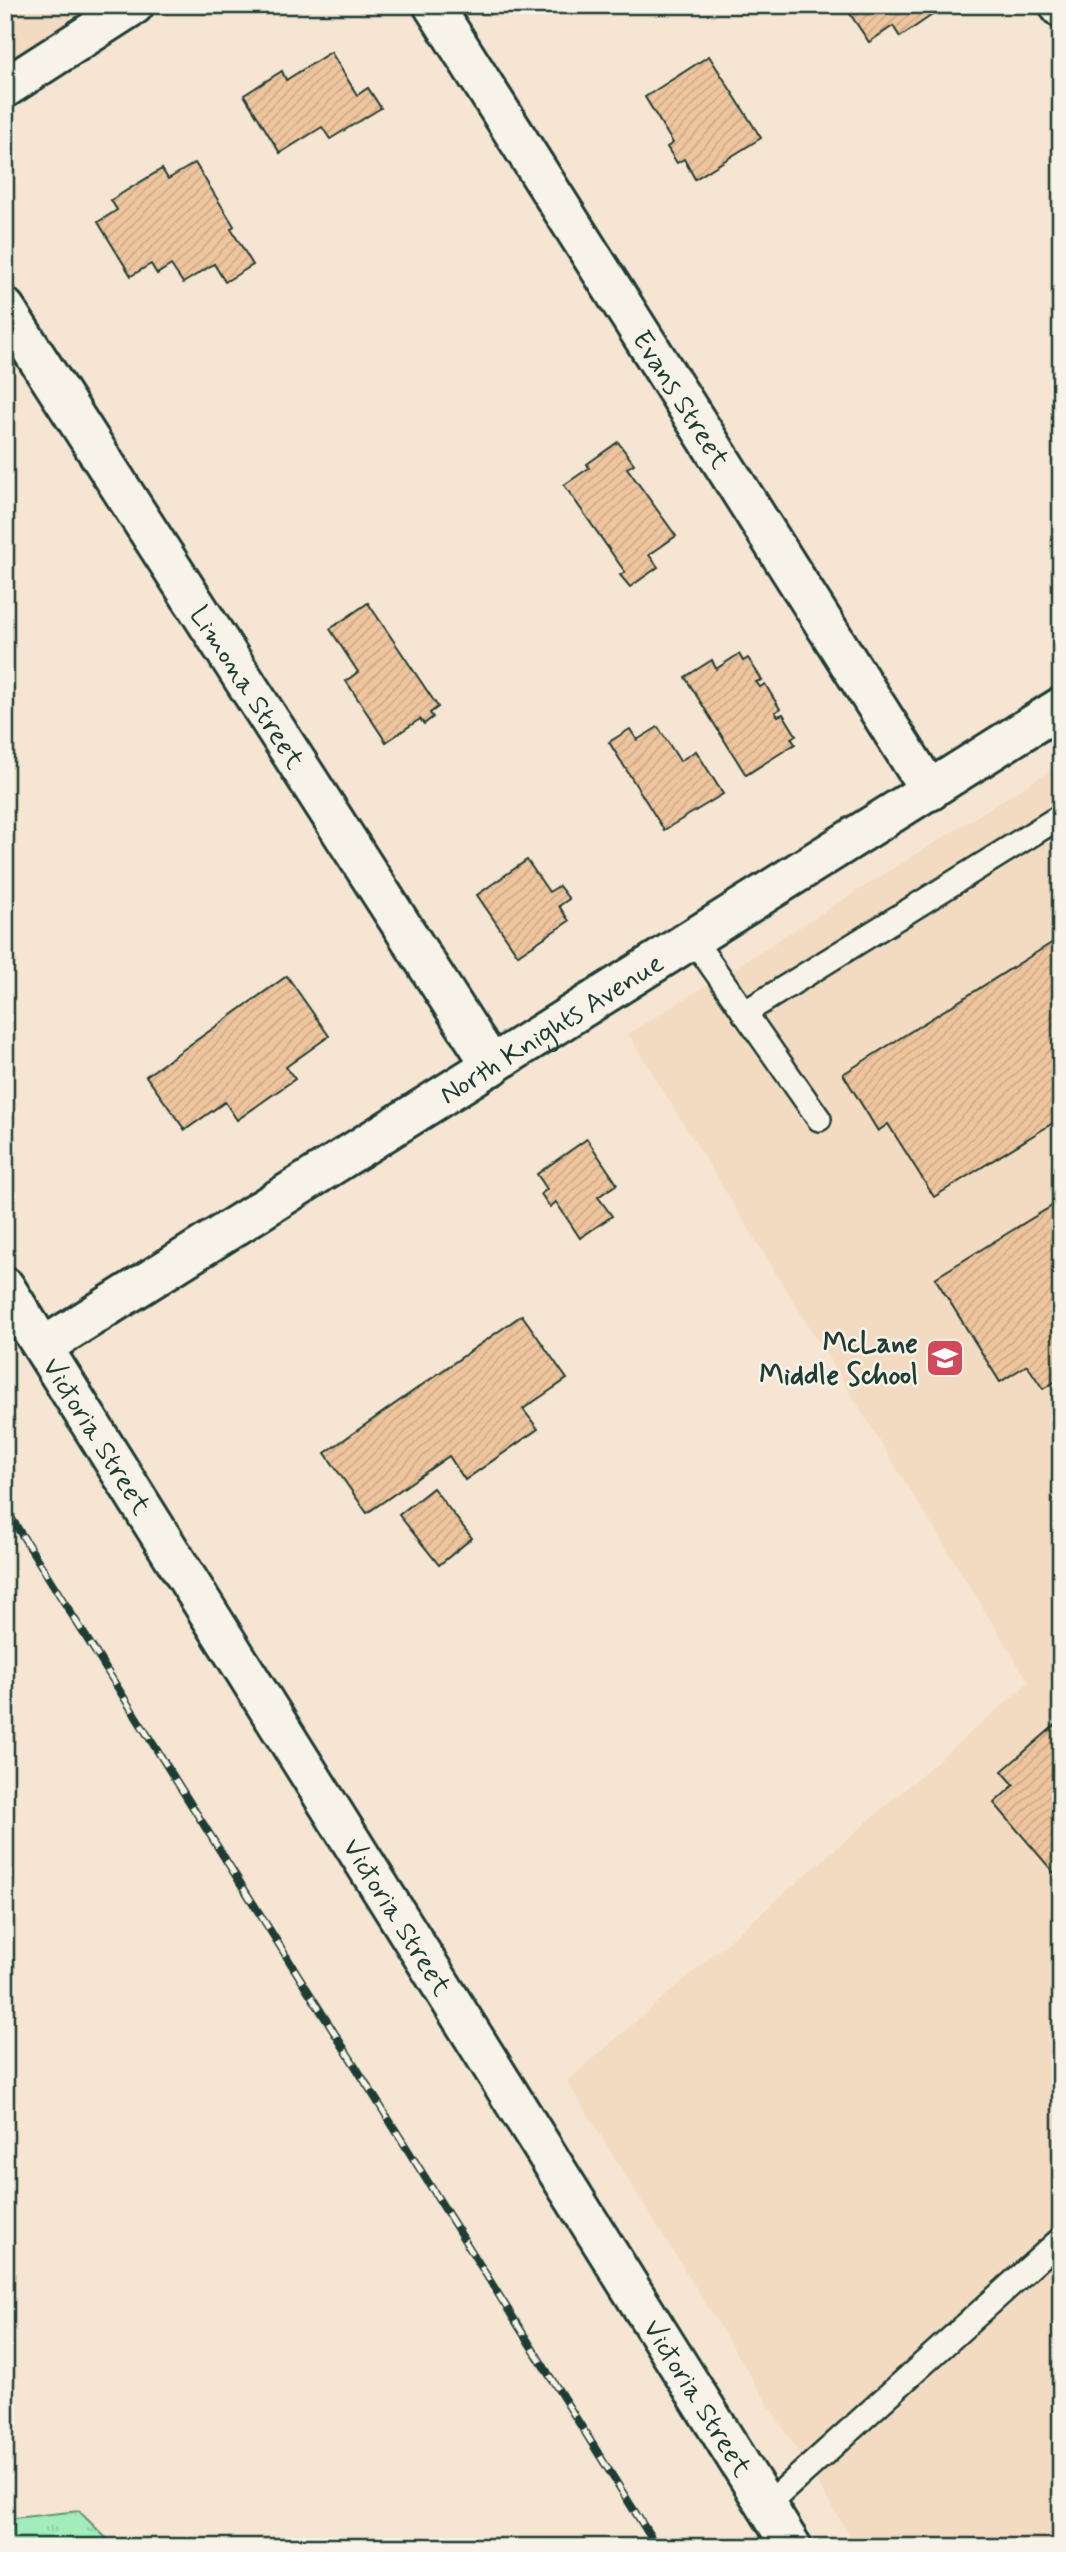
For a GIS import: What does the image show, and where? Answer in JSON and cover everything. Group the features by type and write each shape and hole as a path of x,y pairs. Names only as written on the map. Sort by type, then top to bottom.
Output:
{"street":[{"path":"5,88 134,5"},
{"name":"Evans Street","path":"433,5 930,790"},
{"name":"Limona Street","path":"5,308 492,1066"},
{"name":"North Knights Avenue","path":"43,1347 1061,707"},
{"name":"Victoria Street","path":"5,1287 792,2547"}],"lane":[{"path":"744,1013 1061,816"},
{"path":"693,939 819,1119"},
{"path":"766,2506 1061,2239"}],"shaded area":[{"path":"5,5 94,5 5,63"},
{"name":"McLane Middle School","path":"1061,764 1061,2547 857,2547 567,2081 1029,1682 628,1034"}],"green space":[{"path":"79,2511 115,2547 5,2547 5,2519"}],"building":[{"path":"844,5 930,5 935,13 900,37 893,26 869,42"},
{"path":"331,52 357,95 368,88 381,108 330,139 322,127 280,153 244,95 282,71 286,80"},
{"path":"709,56 761,138 695,179 684,159 677,163 667,147 673,143 645,97"},
{"path":"195,163 234,226 231,229 253,265 225,282 214,264 183,283 171,265 157,274 151,264 131,276 98,222 117,210 111,200 162,169 168,179"},
{"path":"618,442 634,464 627,468 676,536 649,555 658,567 630,587 620,575 625,572 564,485 589,468 587,464"},
{"path":"368,603 438,707 430,713 433,717 424,724 420,719 386,742 346,681 358,672 330,629"},
{"path":"739,654 743,661 748,658 762,680 756,682 760,687 765,684 780,709 775,712 778,716 783,714 796,735 791,738 795,744 746,775 685,677 712,660 716,669"},
{"path":"658,727 680,761 696,751 723,794 664,830 609,742 630,729 637,740"},
{"path":"527,860 549,892 559,886 569,899 559,906 569,921 518,955 477,895"},
{"path":"1061,937 1061,1118 934,1197 888,1124 878,1131 843,1074"},
{"path":"287,976 329,1036 286,1067 295,1079 237,1120 225,1102 185,1130 146,1076"},
{"path":"587,1139 617,1184 598,1197 612,1216 580,1238 556,1202 550,1207 541,1194 547,1189 537,1174"},
{"path":"1055,1204 1061,1213 1061,1378 1043,1389 1027,1365 1000,1382 935,1278"},
{"path":"522,1315 567,1379 523,1409 538,1429 465,1480 449,1456 367,1513 325,1453"},
{"path":"433,1488 472,1538 439,1565 399,1515"},
{"path":"1061,1720 1061,1881 994,1803 1014,1785 1002,1771"}],"railway":[{"path":"5,1508 657,2547"}],"place":[{"name":"McLane Middle School","path":"945,1358"}]}
